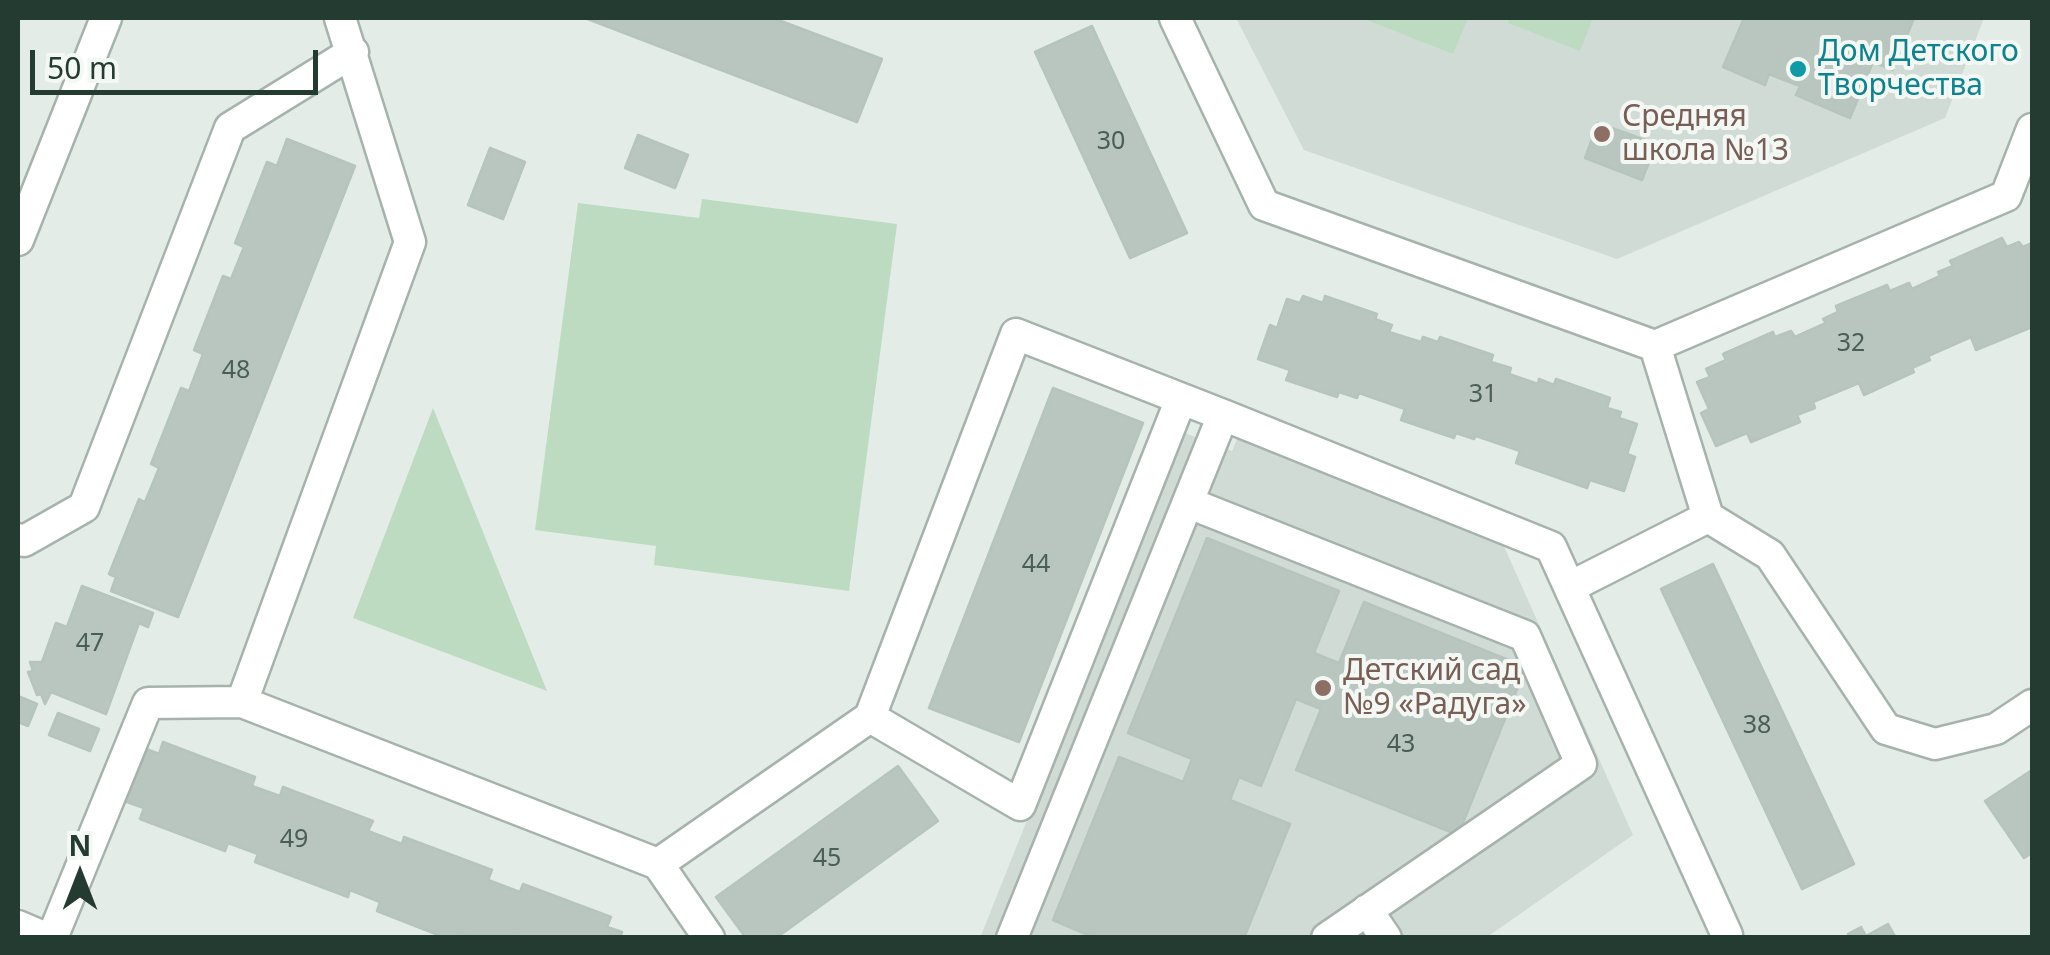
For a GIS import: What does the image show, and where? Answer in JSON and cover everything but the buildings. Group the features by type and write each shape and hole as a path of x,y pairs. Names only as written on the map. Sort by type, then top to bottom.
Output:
{"street":[{"path":"18,240 106,18"},
{"path":"242,702 410,242 340,18"},
{"path":"1175,18 1264,204 1655,346 2006,196 2032,129"},
{"path":"18,539 24,541 84,506 230,128 353,52"},
{"path":"658,864 870,716 1016,334 1551,547 1726,937"},
{"path":"1655,346 1708,517 1770,555 1886,729 1935,744 1996,729 2032,705"},
{"path":"870,716 1020,805 1181,398"},
{"path":"1012,938 1223,415"},
{"path":"1189,503 1524,636 1580,764 1327,938"},
{"path":"1570,587 1708,517"},
{"path":"18,926 49,938 148,702 242,702 658,864 709,938"},
{"path":"1368,910 1386,938"}],"shaded area":[{"name":"Средняя школа №13","path":"1236,18 1984,18 1945,118 1617,259 1304,150"},
{"name":"Детский сад №9 «Радуга»","path":"1182,432 1232,451 1238,437 1502,542 1633,835 1487,937 980,938"}],"green space":[{"path":"1362,18 1468,18 1453,54"},
{"path":"1510,18 1593,18 1580,51 1508,23"},
{"path":"702,199 897,224 849,591 654,565 656,546 535,530 578,203 699,218"},
{"path":"433,408 547,691 353,618"}],"place":[{"name":"Дом Детского Творчества","path":"1798,69"},
{"name":"Средняя школа №13","path":"1602,134"},
{"name":"Детский сад №9 «Радуга»","path":"1323,688"}]}
